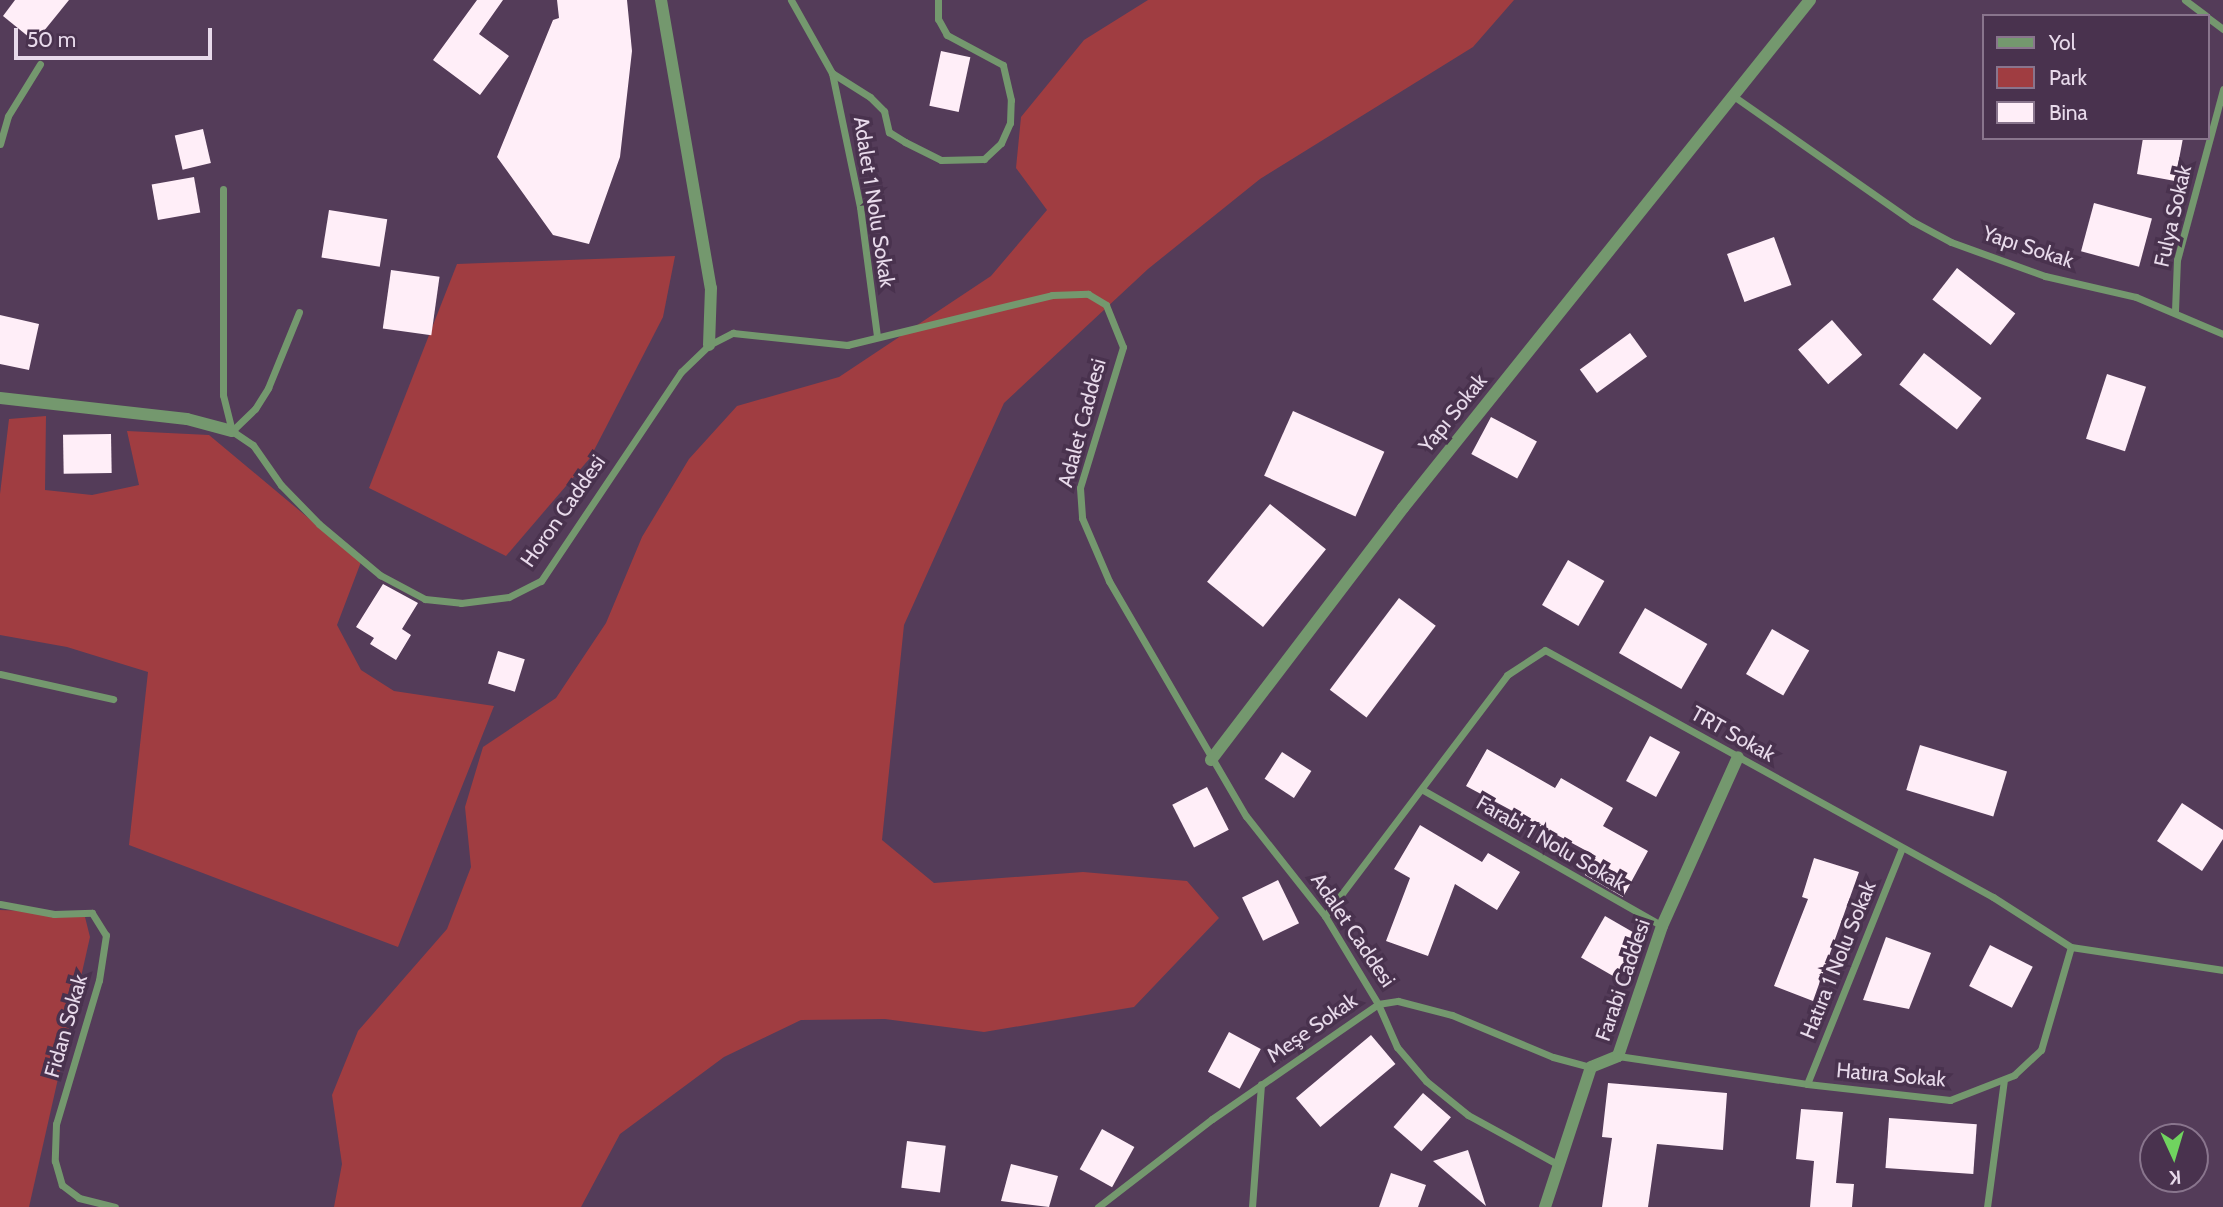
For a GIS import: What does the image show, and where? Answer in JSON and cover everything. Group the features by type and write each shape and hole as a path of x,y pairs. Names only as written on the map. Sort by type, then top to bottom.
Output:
{"street":[{"path":"661,0 711,288 709,345"},
{"name":"Adalet 1 Nolu Sokak","path":"791,0 832,73 860,207 877,337"},
{"name":"Adalet 1 Nolu Sokak","path":"832,73 870,97 884,111 889,132 905,142 941,160 984,159 1001,143 1010,123 1011,100 1003,65 947,35 938,19 938,0"},
{"name":"Yapı Sokak","path":"1211,760 1403,508 1810,0"},
{"path":"2185,0 2203,14"},
{"path":"2209,18 2223,29"},
{"path":"0,144 8,116 40,64"},
{"name":"Fulya Sokak","path":"2175,311 2177,260 2223,89"},
{"name":"Yapı Sokak","path":"1732,95 1912,221 1951,242 2045,275 2175,311 2223,334"},
{"path":"223,189 223,395 232,431 255,409 268,388 299,312"},
{"name":"Adalet Caddesi","path":"709,345 733,334 847,345 1052,295 1088,294 1106,305 1123,347 1080,488 1082,518 1109,581 1246,816 1325,916 1378,1004 1398,1001 1452,1015 1553,1057 1591,1067"},
{"name":"Horon Caddesi","path":"0,398 187,419 232,431 253,445 281,485 319,524 380,575 425,598 461,603 509,597 541,581 681,372 709,345"},
{"name":"TRT Sokak","path":"1325,916 1423,790 1507,675 1545,650 1993,897 2071,947 2223,970"},
{"path":"0,674 113,699"},
{"name":"Farabi Caddesi","path":"1545,1207 1591,1067 1618,1055 1662,926 1738,757"},
{"name":"Farabi 1 Nolu Sokak","path":"1423,790 1662,926"},
{"name":"Hatıra 1 Nolu Sokak","path":"1807,1084 1902,848"},
{"name":"Fidan Sokak","path":"0,904 54,914 92,914 106,935 99,980 56,1124 55,1161 62,1185 79,1198 115,1207"},
{"name":"Hatıra Sokak","path":"1618,1055 1807,1084 1950,1100 2004,1080 2041,1050 2071,947"},
{"name":"Meşe Sokak","path":"1098,1207 1261,1084 1378,1004 1397,1047 1426,1081 1468,1115 1560,1166"},
{"path":"1987,1207 2004,1080"},
{"path":"1252,1207 1261,1084"}],"green space":[{"path":"1148,0 1514,0 1473,47 1260,179 1148,269 1004,403 904,625 882,840 934,883 1083,872 1187,881 1219,918 1134,1007 984,1032 885,1019 801,1020 724,1057 620,1134 581,1207 334,1207 342,1164 332,1095 358,1031 447,929 471,867 465,807 483,747 556,698 606,623 642,537 689,459 737,406 839,377 991,276 1047,210 1016,168 1021,117 1084,40"},
{"path":"675,256 663,317 590,458 506,556 369,488 457,264"},
{"path":"46,416 45,490 92,495 139,485 127,431 209,435 361,562 337,625 361,670 394,691 494,706 398,947 129,845 148,672 67,647 0,635 0,494 9,419"},
{"path":"0,910 84,913 90,937 29,1207 0,1207"}],"building":[{"path":"15,0 69,0 35,42 3,16"},
{"path":"477,0 503,0 479,34 509,56 480,95 433,60"},
{"path":"557,0 627,0 632,51 620,157 589,244 553,235 497,157 553,20 559,18"},
{"path":"941,51 970,57 959,112 929,106"},
{"path":"203,129 211,163 183,170 175,136"},
{"path":"2143,140 2183,140 2175,181 2137,174"},
{"path":"194,177 200,212 158,220 152,184"},
{"path":"2094,203 2152,219 2139,267 2081,251"},
{"path":"329,210 387,219 380,267 321,257"},
{"path":"1774,237 1791,285 1744,302 1727,254"},
{"path":"1957,268 2015,314 1991,345 1932,300"},
{"path":"391,270 440,277 431,335 383,328"},
{"path":"0,315 39,324 29,370 0,364"},
{"path":"1832,320 1862,355 1828,384 1798,350"},
{"path":"1630,333 1647,356 1597,393 1580,369"},
{"path":"1924,353 1982,398 1957,429 1899,385"},
{"path":"2107,374 2146,387 2125,451 2086,439"},
{"path":"1293,411 1384,452 1355,517 1264,476"},
{"path":"1491,417 1537,441 1517,478 1471,454"},
{"path":"111,434 112,473 64,474 63,435"},
{"path":"1270,504 1326,549 1263,627 1207,582"},
{"path":"1568,560 1604,581 1578,626 1542,605"},
{"path":"383,584 418,603 402,629 411,635 396,660 370,644 374,638 356,627"},
{"path":"1399,598 1436,626 1367,718 1330,690"},
{"path":"1645,608 1707,644 1681,689 1619,653"},
{"path":"1772,629 1809,651 1783,696 1746,674"},
{"path":"498,651 525,659 515,692 488,684"},
{"path":"1650,736 1680,752 1656,797 1626,781"},
{"path":"1920,745 2007,772 1993,817 1906,790"},
{"path":"1487,749 1555,788 1561,778 1613,808 1603,826 1648,851 1623,897 1585,875 1596,856 1466,786"},
{"path":"1282,752 1311,771 1294,798 1265,779"},
{"path":"1207,787 1229,830 1194,847 1172,805"},
{"path":"2182,803 2223,830 2223,839 2202,871 2157,841"},
{"path":"1420,825 1482,862 1488,853 1520,872 1497,910 1455,884 1428,956 1386,941 1410,878 1394,869"},
{"path":"1814,858 1859,872 1813,1001 1774,986 1808,899 1802,897"},
{"path":"1278,880 1299,923 1263,941 1242,898"},
{"path":"1605,916 1640,936 1616,978 1581,958"},
{"path":"1886,937 1931,953 1909,1009 1863,1000"},
{"path":"1990,945 2033,967 2012,1008 1969,986"},
{"path":"1229,1032 1261,1049 1240,1089 1208,1072"},
{"path":"1371,1035 1395,1064 1320,1127 1296,1098"},
{"path":"1608,1083 1727,1093 1723,1150 1657,1144 1648,1207 1602,1207 1612,1138 1602,1137"},
{"path":"1423,1093 1451,1117 1421,1151 1393,1127"},
{"path":"1801,1109 1843,1112 1836,1183 1854,1184 1852,1207 1810,1207 1814,1161 1796,1159"},
{"path":"1889,1118 1977,1124 1973,1174 1886,1168"},
{"path":"1102,1129 1134,1147 1112,1187 1080,1169"},
{"path":"907,1141 946,1146 940,1192 901,1188"},
{"path":"1468,1150 1486,1206 1433,1161"},
{"path":"1011,1164 1058,1176 1049,1207 1001,1201"},
{"path":"1391,1173 1426,1185 1418,1207 1379,1207"}]}
